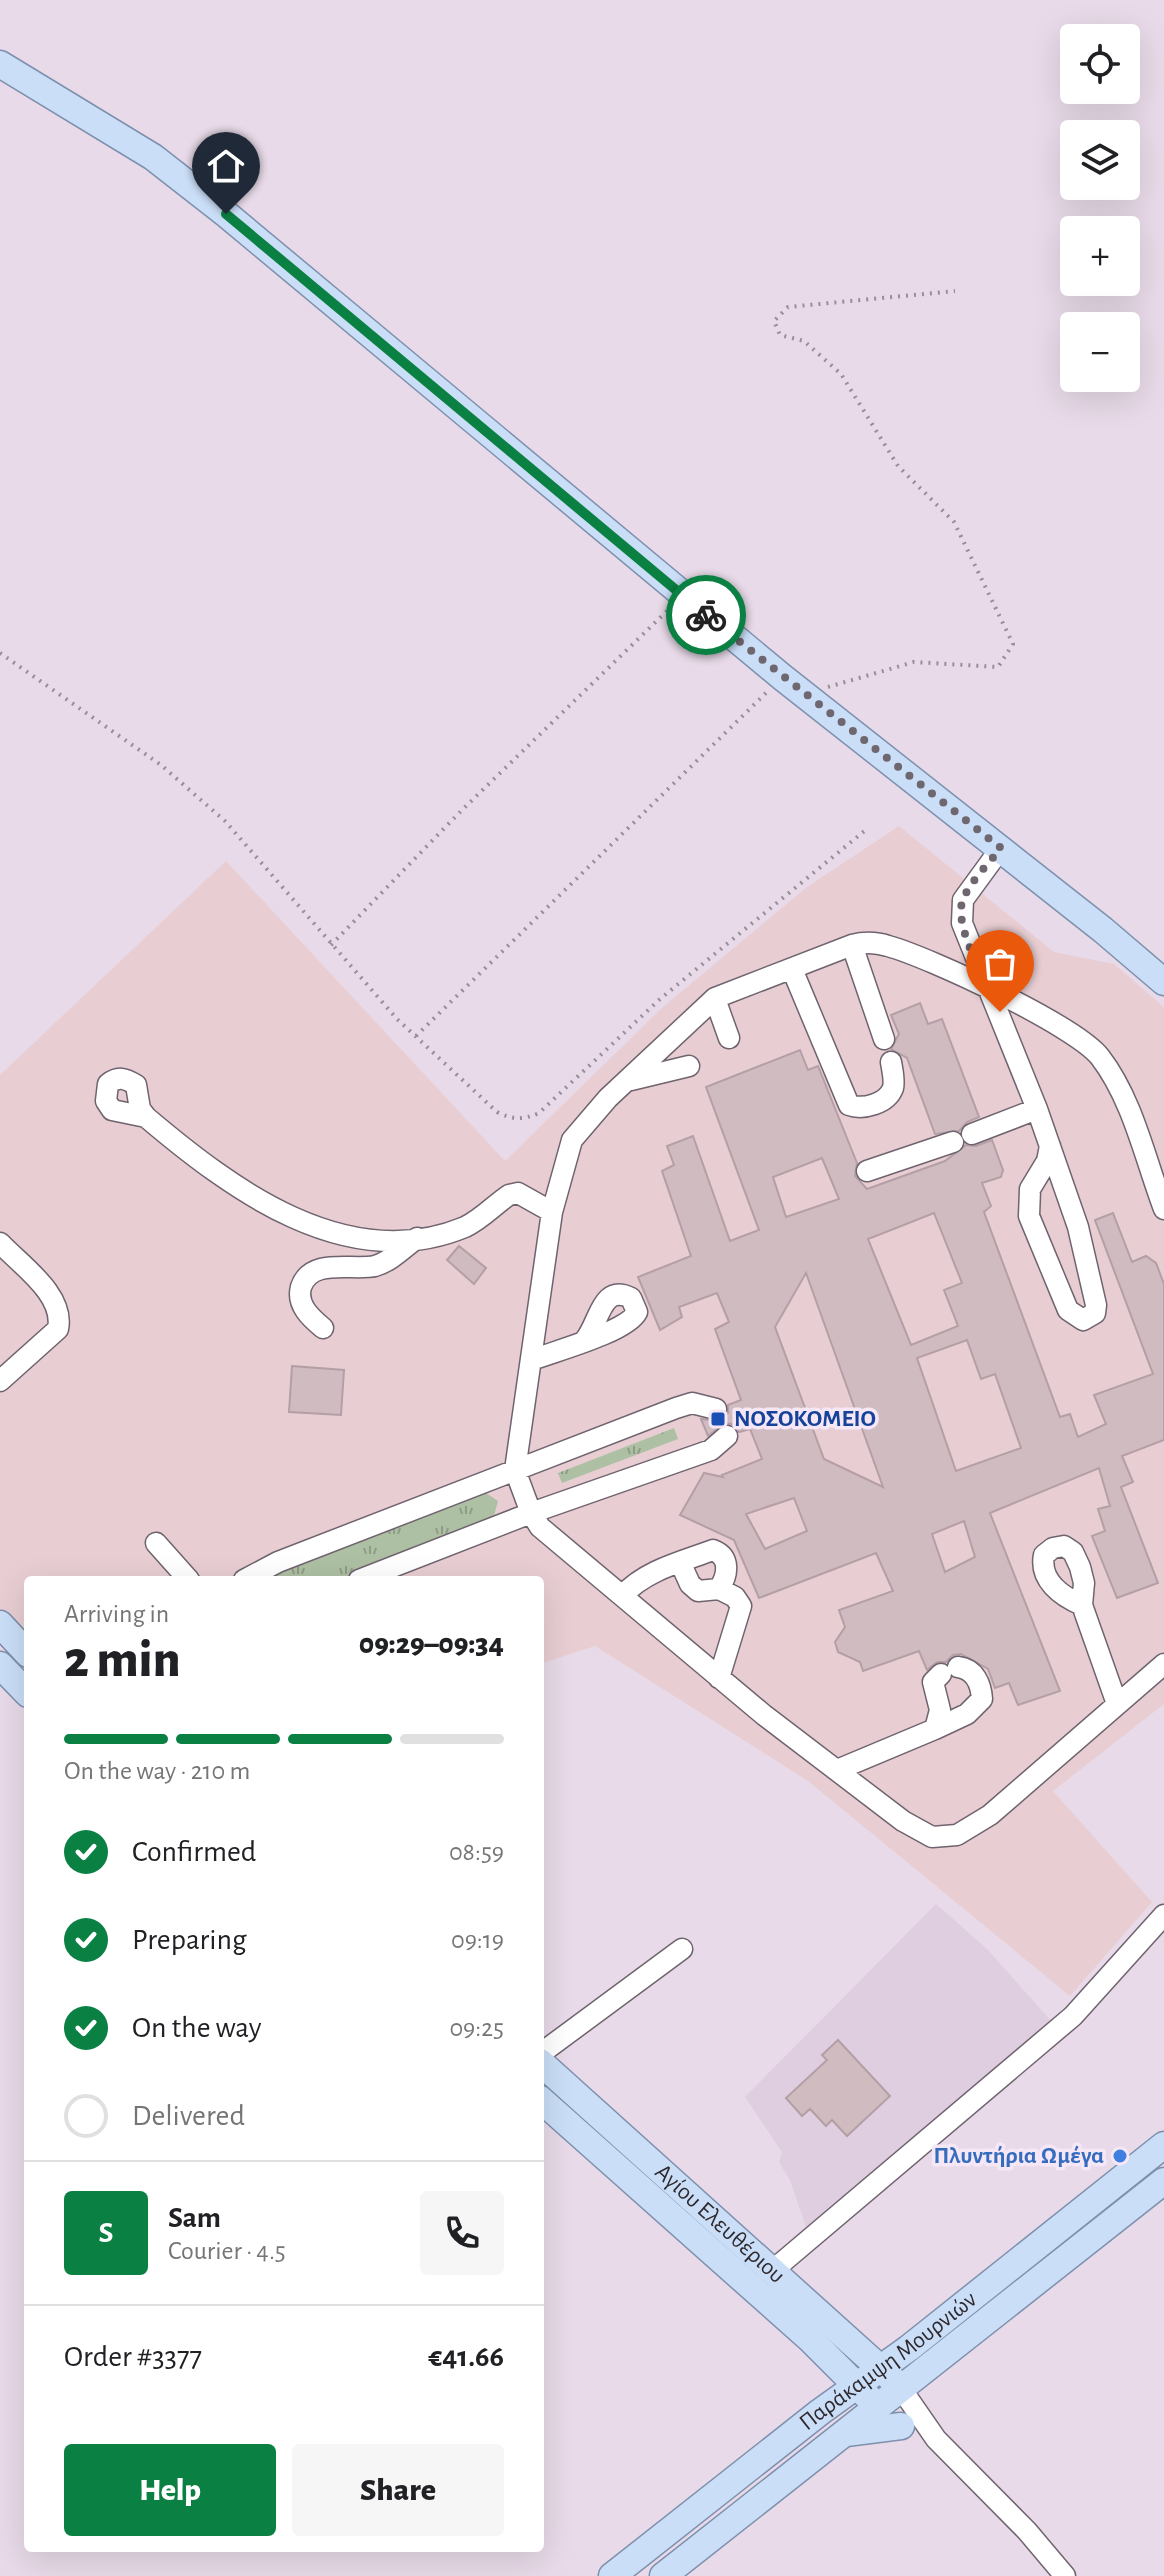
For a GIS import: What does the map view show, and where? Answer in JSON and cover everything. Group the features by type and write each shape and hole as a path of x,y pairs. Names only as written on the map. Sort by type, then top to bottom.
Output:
{"main road":[{"path":"0,64 153,157 410,365 682,596 1001,848 1164,982"},
{"path":"0,1624 24,1650"},
{"path":"0,1665 24,1690"},
{"name":"Αγίου Ελευθέριου","path":"544,2066 900,2387"},
{"name":"Αγίου Ελευθέριου","path":"544,2103 820,2350 876,2405"},
{"name":"Παράκαμψη Μουρνιών","path":"612,2576 820,2412 909,2348 1164,2145"},
{"name":"Παράκαμψη Μουρνιών","path":"663,2576 839,2434 1164,2181"},
{"path":"820,2350 827,2377 820,2412"},
{"path":"839,2434 871,2427 901,2426"}],"street":[{"path":"1001,848 969,888 961,910 969,945 992,992 1037,1109 1050,1146 1094,1282 1095,1313 1083,1320 1068,1310 1029,1216 1030,1189 1047,1161 1050,1146"},
{"path":"1164,1209 1131,1114 1098,1054 1062,1026 992,992 897,948 871,943 852,945 715,999 618,1088 572,1140 552,1212 515,1470 531,1513 540,1527 719,1678 837,1770 912,1827 944,1839 970,1829 990,1815 1164,1664"},
{"path":"852,945 884,1039"},
{"path":"792,969 849,1105 866,1107 888,1095 893,1088 891,1062"},
{"path":"715,999 729,1038"},
{"path":"618,1088 649,1073 689,1066"},
{"path":"867,1171 1037,1109"},
{"path":"146,1117 213,1173 320,1229 367,1241 417,1238 464,1227 509,1195 518,1193 552,1212"},
{"path":"323,1328 308,1315 299,1298 302,1284 310,1274 323,1268 375,1266 417,1238"},
{"path":"0,1243 52,1297 60,1319 58,1329 0,1381"},
{"path":"532,1360 585,1340"},
{"path":"252,1576 278,1562 692,1403 716,1409"},
{"path":"369,1576 531,1513 711,1450 727,1436"},
{"path":"156,1543 185,1576"},
{"path":"623,1595 647,1576 713,1550 720,1553 727,1566 726,1578 719,1589"},
{"path":"680,1562 690,1584 698,1591 719,1589 735,1597 741,1606 719,1678"},
{"path":"1082,1605 1117,1704"},
{"path":"837,1770 935,1729 967,1714 982,1699 976,1677 967,1668 950,1670 933,1682 940,1710 935,1729"},
{"path":"772,2271 1073,2016 1164,1915"},
{"path":"544,2051 682,1949"},
{"path":"900,2387 936,2439 1027,2531 1065,2576"},
{"path":"876,2405 901,2426 936,2439"}],"path":[{"path":"813,700 830,686 849,678 914,662 998,667 1013,644 954,522 898,466 841,374 804,341 780,335 774,321 788,307 955,291"},
{"path":"331,945 463,809 682,596"},
{"path":"0,653 161,765 214,812 416,1036 497,1112 510,1118 524,1119 539,1113 660,999 868,828"},
{"path":"416,1036 782,677"}],"shaded area":[{"path":"899,826 1054,952 1114,964 1164,1007 1164,1704 1053,1791 1152,1902 1070,1996 808,1781 595,1646 544,1663 544,1576 24,1576 24,1636 0,1611 0,1075 226,861 505,1161 663,1007 807,887"},
{"path":"936,1904 988,1950 1051,2021 810,2230 806,2227 790,2180 779,2162 782,2152 745,2097"}],"green space":[{"path":"674,1428 678,1439 562,1483 558,1473"},
{"path":"486,1493 498,1501 494,1516 485,1522 348,1576 272,1576"}],"building":[{"path":"920,1003 928,1024 942,1019 979,1117 967,1122 959,1131 935,1134 907,1058 891,1049 899,1034 891,1015"},
{"path":"800,1050 808,1070 818,1066 857,1163 855,1176 867,1189 945,1161 966,1145 976,1146 992,1140 1003,1170 1001,1177 982,1183 991,1206 984,1212 1060,1417 1070,1414 1078,1437 1106,1424 1094,1395 1153,1374 1095,1220 1113,1213 1132,1262 1146,1256 1156,1263 1164,1284 1164,1440 1122,1456 1133,1482 1121,1487 1158,1583 1117,1598 1092,1536 1105,1531 1098,1509 1110,1506 1099,1468 990,1513 1060,1691 1018,1705 1009,1683 995,1688 988,1669 961,1654 953,1655 946,1662 937,1662 927,1670 919,1651 863,1671 860,1662 838,1652 835,1642 845,1627 839,1610 893,1591 876,1553 759,1598 734,1540 680,1515 704,1473 723,1477 762,1459 750,1429 739,1432 732,1424 725,1423 708,1436 701,1419 720,1421 728,1413 728,1405 741,1400 715,1329 729,1322 717,1293 679,1307 682,1317 660,1330 638,1277 691,1256 662,1171 674,1165 667,1146 693,1136 730,1241 759,1230 706,1087","holes":["822,1158 839,1199 786,1217 773,1177","934,1213 962,1283 944,1290 958,1326 911,1345 868,1239","806,1273 883,1487 824,1459 775,1327","967,1340 981,1379 995,1374 1021,1448 956,1471 917,1358","794,1498 807,1531 765,1549 746,1514","964,1521 975,1557 945,1572 932,1534"]},
{"path":"459,1246 486,1268 474,1284 447,1260"},
{"path":"292,1366 344,1370 341,1415 289,1412"},
{"path":"838,2040 890,2096 847,2136 832,2120 826,2126 810,2109 802,2116 786,2098 827,2060 822,2055"}],"way so far":[{"path":"706,615 1001,848 969,888 961,910 969,945 1000,1012"}],"place":[{"name":"ΝΟΣΟΚΟΜΕΙΟ","path":"718,1419"},
{"name":"Πλυντήρια Ωμέγα","path":"1120,2156"}],"route":[{"path":"226,214 706,615"}]}
